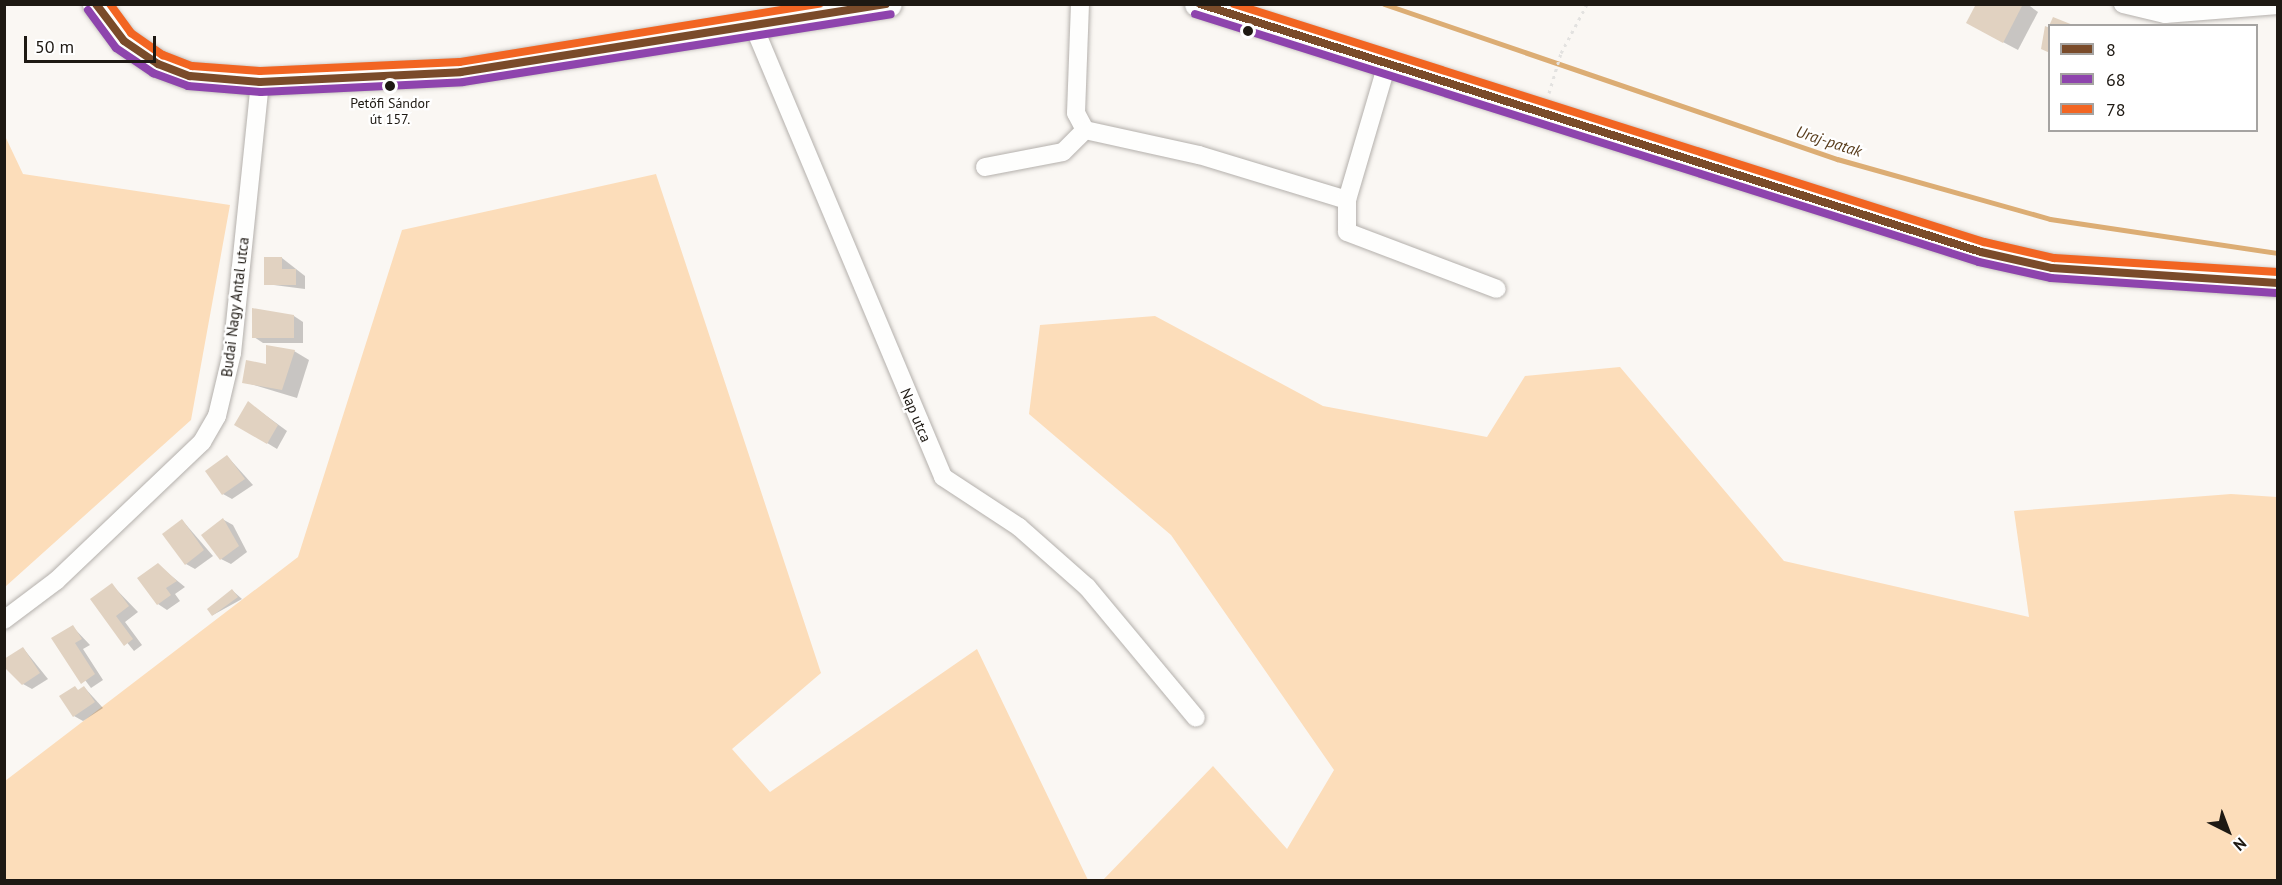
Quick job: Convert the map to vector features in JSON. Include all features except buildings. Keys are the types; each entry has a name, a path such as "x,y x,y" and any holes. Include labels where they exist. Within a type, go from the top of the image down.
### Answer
{"street":[{"path":"96,4 124,41 158,64 190,76 260,82 461,72 889,4"},
{"path":"1080,4 1076,114 1085,130 1199,155 1347,200"},
{"path":"1198,4 1981,252 2052,268 2277,284"},
{"path":"2123,4 2165,14 2277,5"},
{"name":"Nap utca","path":"754,27 943,477 1019,527 1087,587 1196,718"},
{"path":"1387,64 1347,200 1343,223 1352,238 1497,289"},
{"name":"Budai Nagy Antal utca","path":"4,620 56,581 202,442 217,416 232,352 260,82"},
{"path":"985,167 1063,153 1085,130"}],"path":[{"path":"1556,70 1561,53 1574,34 1587,4"}],"shaded area":[{"path":"5,136 23,174 230,205 191,420 5,587"},
{"path":"656,174 821,673 732,749 770,792 977,649 1088,880 5,880 5,781 298,557 402,230"},
{"path":"1155,316 1323,406 1487,437 1525,376 1620,367 1784,561 2029,617 2014,511 2231,494 2277,497 2277,880 1103,880 1213,766 1287,849 1334,770 1171,535 1029,414 1040,325"}],"waterway":[{"name":"Uraj-patak","path":"1384,4 1837,159 2050,219 2278,253"}],"transit line":[{"name":"8","path":"96,4 124,41 158,64 190,76 260,82 461,72 886,4"},
{"name":"78","path":"110,4 131,33 163,55 192,66 260,71 460,62 819,4"},
{"name":"8","path":"1200,4 1981,252 2052,268 2278,283"},
{"name":"78","path":"1234,4 1984,242 2054,258 2278,272"},
{"name":"68","path":"88,10 116,48 153,73 188,86 261,92 463,82 891,14"},
{"name":"68","path":"1195,14 1979,262 2051,278 2277,293"}],"place":[{"name":"Petőfi Sándor út 157.","path":"390,86"}]}
